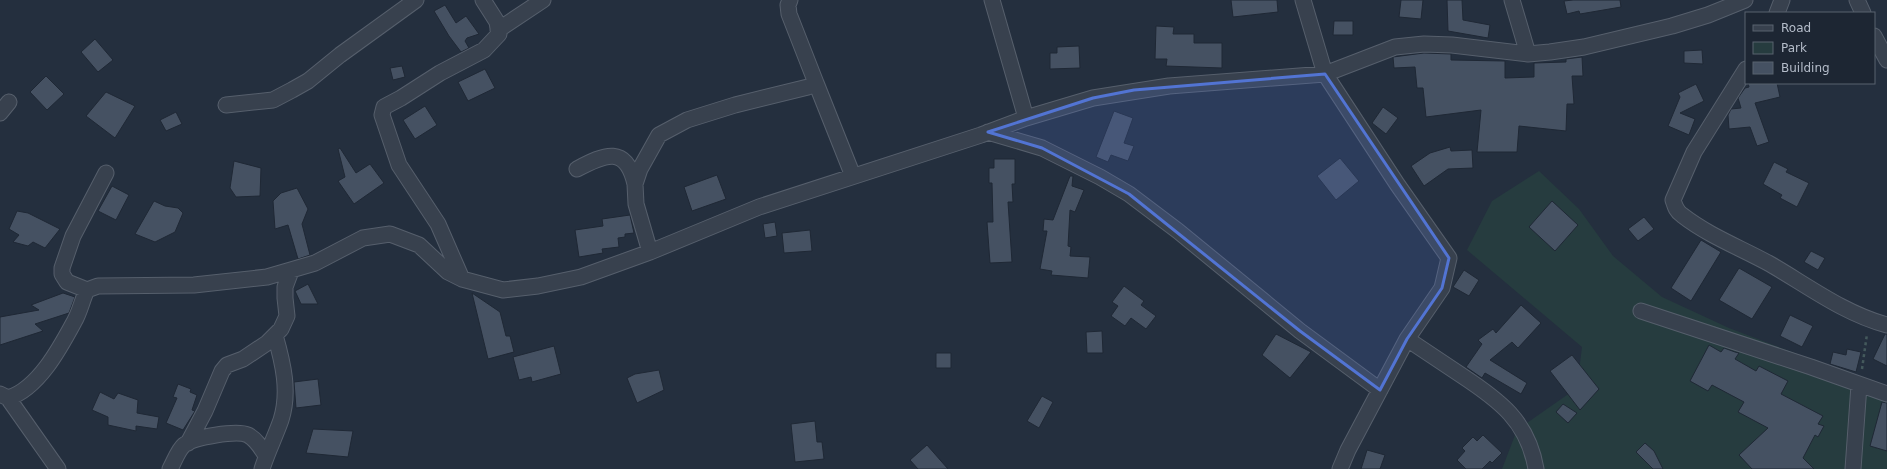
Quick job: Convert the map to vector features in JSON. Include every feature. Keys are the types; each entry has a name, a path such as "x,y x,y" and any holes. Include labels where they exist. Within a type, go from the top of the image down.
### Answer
{"street":[{"path":"226,105 273,100 292,90 308,81 340,55 416,0"},
{"path":"462,280 438,224 399,165 382,115 384,107 402,98 440,73 484,50 499,34 497,22 483,0"},
{"path":"498,30 543,0"},
{"path":"790,0 788,5 789,14 853,176"},
{"path":"992,0 1026,118"},
{"path":"1303,0 1325,74 1397,184 1449,258 1442,288 1407,339 1348,450 1340,469"},
{"path":"1512,0 1528,54"},
{"path":"106,173 73,236 62,268 62,274 67,282 87,290 98,286 168,286 227,282 267,277 315,263 363,238 390,234 419,245 448,272 462,280 503,290 538,286 581,277 650,252 759,207 988,132 1026,118 1093,98 1134,90 1169,86 1325,74 1395,47 1424,44 1452,45 1528,54 1584,47 1672,26 1708,15 1745,0"},
{"path":"1777,12 1782,0"},
{"path":"1857,0 1863,12"},
{"path":"1875,38 1887,60"},
{"path":"1745,71 1694,152 1673,200 1675,208 1681,215 1717,237 1770,264 1800,283 1869,320 1887,325"},
{"path":"635,184 640,169 658,135 687,120 735,105 808,87 816,83"},
{"path":"988,132 1042,148 1100,177 1128,194 1178,232 1300,331 1380,390"},
{"path":"577,169 599,158 615,156 627,162 632,172 635,184 636,204 650,252"},
{"path":"188,443 205,411 222,371 227,365 243,359 257,350 281,329 287,316 285,287 291,271"},
{"path":"58,469 4,396 23,393 43,371 74,322 87,290"},
{"path":"1641,311 1811,367 1887,394"},
{"path":"264,463 281,419 285,384 282,358 275,335"},
{"path":"1407,339 1492,395 1510,412 1524,431 1534,454 1536,469"},
{"path":"1853,469 1859,385"},
{"path":"170,469 184,445 202,438 241,433 248,435 255,440 264,463"}],"path":[{"path":"1859,385 1869,320"}],"highlighted area":[{"path":"1325,74 1449,258 1442,288 1407,339 1380,390 1300,331 1129,194 1042,148 988,132 1093,98 1134,90"}],"green space":[{"path":"1539,171 1579,209 1613,256 1662,297 1729,328 1821,363 1887,396 1887,469 1502,469 1517,430 1577,388 1582,347 1467,250 1492,201"}],"building":[{"path":"1231,0 1277,0 1278,12 1233,17"},
{"path":"1401,0 1423,0 1421,19 1399,17"},
{"path":"1447,0 1462,0 1463,20 1490,25 1488,38 1448,31"},
{"path":"1620,0 1621,7 1580,14 1579,11 1567,14 1564,1"},
{"path":"445,5 456,23 466,16 479,34 467,38 465,41 469,48 461,52 449,36 434,11"},
{"path":"1334,21 1353,21 1353,35 1333,35"},
{"path":"1156,26 1174,27 1173,34 1194,34 1194,43 1222,43 1222,68 1166,66 1167,59 1155,59"},
{"path":"95,39 113,60 98,72 81,52"},
{"path":"1079,46 1080,68 1050,69 1050,53 1057,53 1057,47"},
{"path":"1702,50 1703,64 1684,63 1684,51"},
{"path":"1424,53 1451,54 1451,60 1505,61 1505,78 1534,77 1534,63 1566,62 1566,59 1582,57 1583,76 1572,76 1574,104 1567,104 1566,131 1519,126 1517,152 1477,152 1481,110 1426,117 1423,88 1417,88 1415,67 1394,68 1393,57"},
{"path":"402,66 405,77 393,80 390,68"},
{"path":"485,69 495,88 468,101 458,82"},
{"path":"46,76 64,94 47,110 30,92"},
{"path":"1696,84 1704,101 1680,113 1695,119 1689,135 1668,126 1680,97 1678,93"},
{"path":"1748,84 1777,84 1780,97 1755,103 1769,142 1757,146 1750,127 1729,129 1728,115 1731,109 1741,108 1738,98 1745,88 1749,87"},
{"path":"106,92 135,106 115,138 86,116"},
{"path":"425,106 437,125 415,139 403,120"},
{"path":"1383,107 1398,118 1386,134 1372,123"},
{"path":"1114,111 1133,118 1124,143 1134,146 1128,161 1111,155 1108,162 1096,157"},
{"path":"176,112 182,124 166,131 160,120"},
{"path":"1450,147 1451,151 1472,150 1473,168 1448,169 1424,186 1411,166 1430,153"},
{"path":"340,148 356,173 370,164 384,183 354,204 338,181 345,177 338,149"},
{"path":"1340,158 1359,181 1336,200 1317,176"},
{"path":"994,159 1015,159 1015,184 1012,184 1013,202 1008,202 1012,262 990,263 987,222 993,222 992,183 989,183 989,168 994,168"},
{"path":"234,161 261,168 260,196 236,197 230,188"},
{"path":"1774,162 1788,169 1786,172 1809,183 1797,207 1780,198 1782,195 1763,184"},
{"path":"717,175 726,199 692,211 684,187"},
{"path":"1070,176 1073,176 1072,186 1084,190 1075,212 1070,210 1068,246 1071,247 1070,256 1090,257 1088,278 1051,275 1052,271 1040,269 1047,231 1043,231 1044,219 1053,220"},
{"path":"112,186 129,195 116,220 98,211"},
{"path":"297,188 308,209 302,224 310,255 298,259 288,225 275,229 273,201 281,193"},
{"path":"154,201 165,206 178,208 183,213 175,232 155,242 135,234"},
{"path":"1552,201 1578,225 1555,251 1529,227"},
{"path":"17,211 28,213 60,229 45,248 33,242 28,246 13,242 19,235 9,229"},
{"path":"630,215 634,233 625,234 625,237 618,238 619,247 602,249 603,253 579,257 575,230 603,226 602,219"},
{"path":"1644,217 1654,229 1638,241 1628,229"},
{"path":"775,222 777,236 765,238 763,224"},
{"path":"810,230 812,251 784,253 782,233"},
{"path":"1701,240 1721,252 1691,301 1671,288"},
{"path":"1811,251 1825,258 1818,270 1804,262"},
{"path":"1739,268 1772,287 1752,319 1719,300"},
{"path":"1464,270 1479,280 1469,296 1453,287"},
{"path":"308,284 318,304 301,304 295,291"},
{"path":"1124,286 1144,301 1141,305 1156,316 1146,329 1131,318 1125,326 1111,316 1118,306 1112,302"},
{"path":"63,293 75,297 69,313 35,324 43,331 0,345 0,317 39,310 31,305"},
{"path":"472,293 500,312 506,336 510,336 514,352 488,359"},
{"path":"1521,305 1541,323 1518,348 1512,342 1490,360 1527,383 1521,394 1485,373 1482,378 1466,367 1482,344 1478,340 1493,329 1496,333"},
{"path":"1790,315 1813,326 1802,347 1780,336"},
{"path":"1102,331 1103,353 1087,353 1086,332"},
{"path":"1276,334 1311,352 1290,378 1262,355"},
{"path":"1885,334 1887,334 1887,366 1873,359"},
{"path":"1709,345 1721,352 1724,348 1739,353 1735,359 1756,371 1759,366 1788,381 1781,394 1823,416 1818,424 1824,426 1818,437 1815,435 1803,458 1814,469 1752,469 1739,455 1768,428 1738,412 1744,402 1712,385 1708,391 1690,381"},
{"path":"554,346 561,374 532,382 531,377 519,380 513,357"},
{"path":"1847,349 1861,352 1856,372 1830,364 1833,352 1846,355"},
{"path":"936,353 951,353 951,368 936,368"},
{"path":"1572,355 1599,389 1580,410 1550,371"},
{"path":"659,370 664,390 637,403 627,378 635,374"},
{"path":"318,379 321,405 296,408 294,382"},
{"path":"178,384 191,389 190,392 197,395 192,410 195,411 183,430 166,423 177,398 173,397"},
{"path":"100,392 114,399 118,393 138,400 137,413 159,417 157,429 136,426 136,431 108,425 108,417 92,410"},
{"path":"1042,396 1053,402 1039,428 1027,421"},
{"path":"1882,402 1887,403 1887,451 1870,446"},
{"path":"1563,404 1577,413 1568,423 1556,412"},
{"path":"815,421 817,442 822,442 824,459 795,462 791,424"},
{"path":"313,429 353,431 348,457 306,453"},
{"path":"1483,435 1502,453 1492,463 1490,461 1482,469 1466,469 1457,460 1465,451 1462,448 1473,437 1477,441"},
{"path":"1645,443 1654,451 1663,469 1653,469 1636,452"},
{"path":"927,445 948,469 918,469 910,460"},
{"path":"1367,450 1385,455 1380,469 1361,469"}]}
